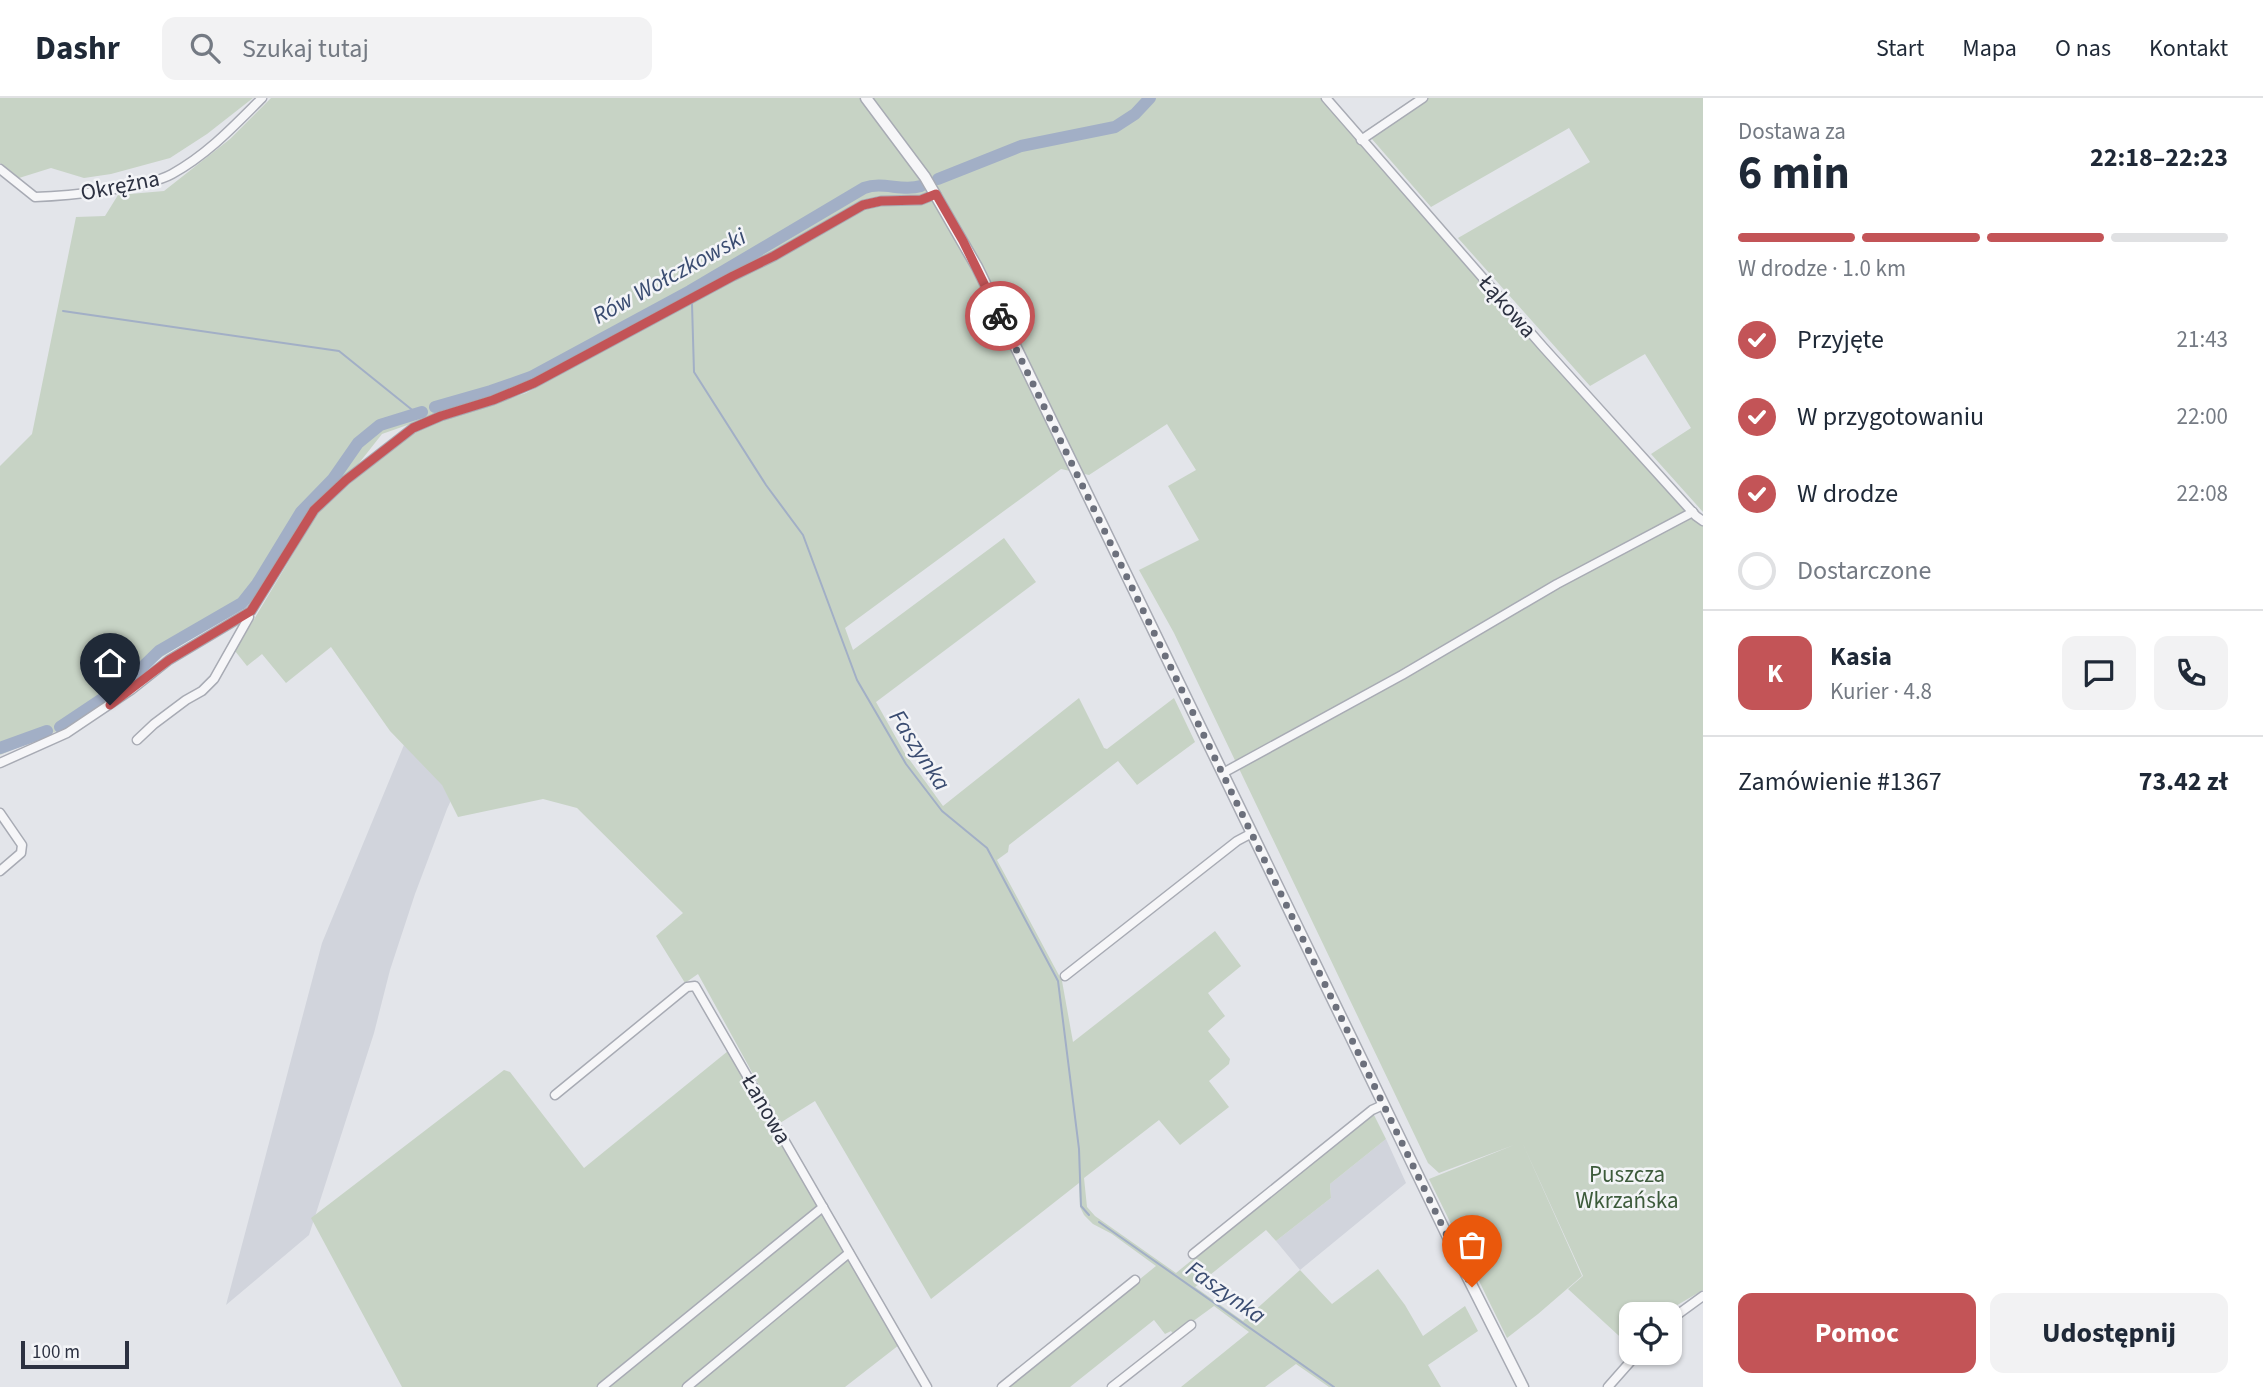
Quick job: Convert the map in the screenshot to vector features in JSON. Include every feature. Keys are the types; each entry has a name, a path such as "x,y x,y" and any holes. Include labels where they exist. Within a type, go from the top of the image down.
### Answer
{"street":[{"name":"Okrężna","path":"0,169 35,197 147,183 170,175 213,147 262,98"},
{"path":"866,98 936,194 977,267 1383,1105 1523,1387"},
{"name":"Łąkowa","path":"1326,98 1703,521"},
{"path":"1362,140 1423,98"},
{"path":"0,764 67,733 131,690 169,660 247,614 314,510 346,480 413,428 534,383 774,256 863,205 881,201 921,200 936,194"},
{"path":"1223,773 1402,675 1557,584 1693,512"},
{"path":"137,740 214,679 249,617 247,614"},
{"path":"0,813 22,845 21,853 0,871"},
{"path":"1065,976 1237,841 1252,833"},
{"name":"Łanowa","path":"555,1095 687,987 695,986 927,1387"},
{"path":"1193,1254 1373,1110 1383,1105"},
{"path":"602,1387 823,1207"},
{"path":"687,1387 849,1253"},
{"path":"1002,1387 1135,1280"},
{"path":"1682,1311 1703,1296"},
{"path":"1112,1387 1191,1325"},
{"path":"1608,1387 1627,1365"}],"shaded area":[{"path":"929,98 472,755 447,809 415,894 390,970 374,1033 309,1235 226,1305 322,943 435,670 529,394 605,322"},
{"path":"1386,1139 1406,1183 1300,1270 1276,1241 1331,1198 1330,1184"}],"green space":[{"path":"0,98 253,98 207,134 170,158 111,174 84,178 51,168 19,178 0,163"},
{"name":"Puszcza Wkrzańska","path":"271,98 1321,98 1692,518 1703,516 1703,1290 1682,1302 1619,1302 1619,1336 1568,1289 1583,1276 1522,1142 1582,1276 1507,1338 1429,1179 1514,1145 1439,1173 1428,1163 1174,633 1139,570 1199,540 1168,486 1196,470 1167,424 1089,475 1061,469 845,628 853,650 1004,538 1036,582 876,702 904,752 943,806 1079,698 1104,748 1107,749 1174,698 1195,742 1137,785 1118,761 1009,845 1008,852 997,860 1062,981 1073,1042 1215,931 1241,966 1208,993 1225,1016 1208,1031 1230,1059 1229,1064 1209,1081 1229,1107 1180,1145 1159,1120 1084,1178 1087,1207 1095,1216 1176,1273 1373,1113 1386,1139 1330,1184 1331,1198 1276,1241 1266,1230 1195,1287 1243,1321 1300,1270 1332,1304 1378,1269 1405,1305 1423,1336 1465,1306 1478,1331 1428,1365 1441,1387 1329,1387 1296,1364 1265,1387 1181,1387 1249,1332 1214,1306 1174,1335 1171,1331 1165,1334 1154,1320 1070,1387 1007,1387 1156,1266 1112,1234 1093,1224 1084,1215 1080,1207 1079,1183 931,1299 815,1101 780,1123 698,974 685,983 656,936 683,913 577,808 543,799 458,817 442,785 390,731 331,647 286,683 262,654 247,666 235,651 317,514 375,461 410,435 439,421 526,393 745,275 741,267 518,386 382,434 356,467 312,507 252,601 149,665 124,688 96,708 57,731 0,755 0,746 6,743 0,745 0,466 32,434 76,217 105,216 118,195 164,191 230,139"},
{"path":"1414,98 1703,98 1703,512 1651,454 1691,428 1645,354 1590,386 1458,238 1590,162 1569,128 1431,207 1365,131"},
{"path":"728,1051 899,1345 845,1387 402,1387 311,1218 504,1070 510,1072 584,1168"}],"waterway":[{"name":"Rów Wołczkowski","path":"938,179 1021,146 1115,127 1135,114 1150,98"},
{"name":"Rów Wołczkowski","path":"435,407 531,377 690,291 864,188 921,186"},
{"name":"Faszynka","path":"692,304 694,372 766,485 803,535 857,680 906,764 942,811 987,848 1058,981 1079,1149 1081,1206 1089,1215"},
{"path":"63,311 339,351 416,413"},
{"name":"Rów Wołczkowski","path":"60,727 126,683 159,651 242,603 257,584 301,512 333,479 358,443 380,425 422,412"},
{"name":"Rów Wołczkowski","path":"0,748 47,731"},
{"name":"Faszynka","path":"1099,1222 1334,1387"}],"way so far":[{"path":"1000,316 1472,1287"}],"route":[{"path":"110,705 169,660 251,611 314,510 346,480 413,428 534,383 774,256 863,205 893,200 924,200 936,194 977,267 1000,316"}]}
